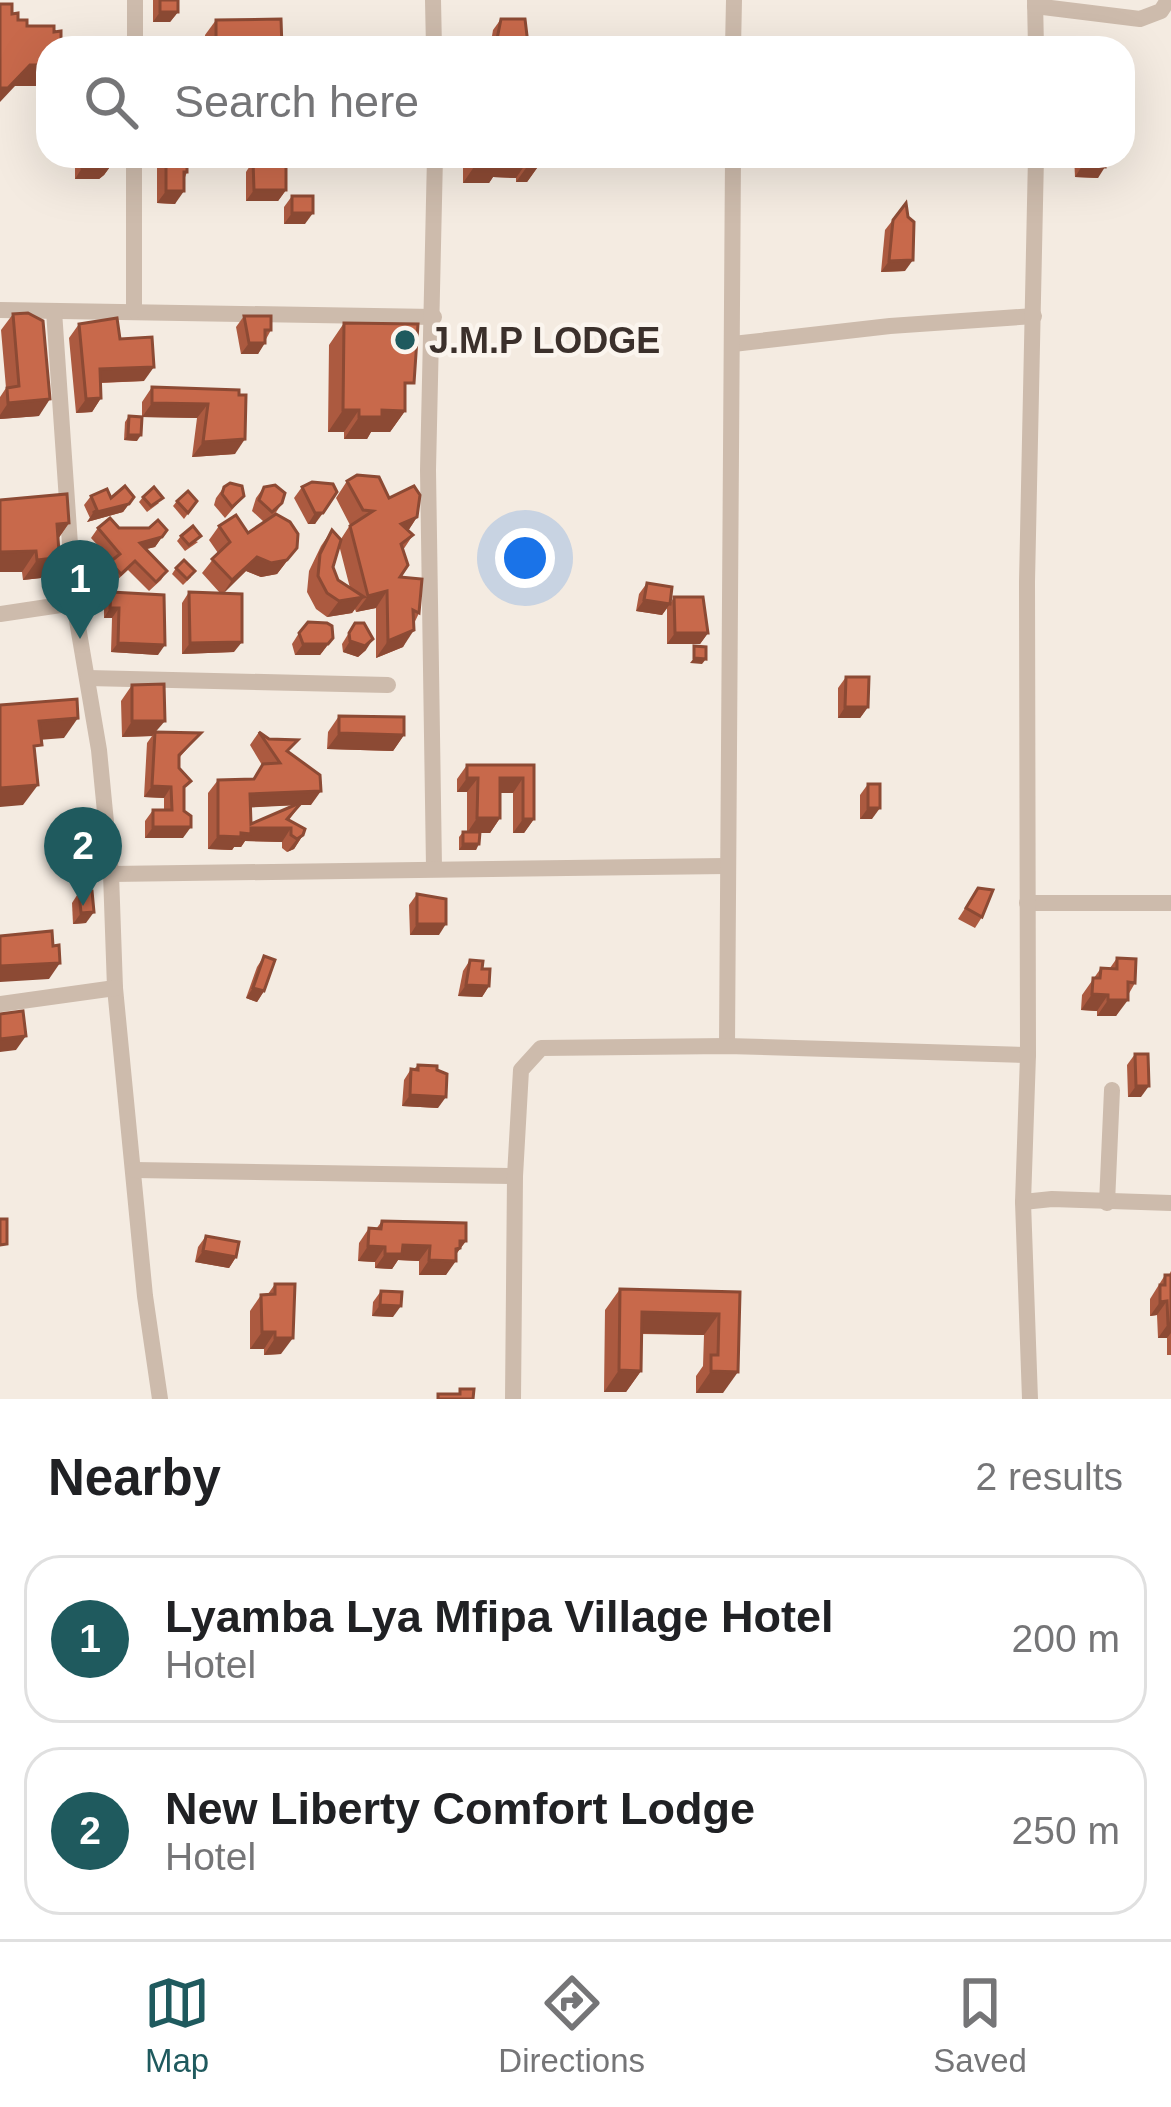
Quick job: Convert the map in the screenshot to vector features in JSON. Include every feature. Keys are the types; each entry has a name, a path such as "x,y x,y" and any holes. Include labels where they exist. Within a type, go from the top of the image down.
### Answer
{"street":[{"path":"135,0 135,36"},
{"path":"434,0 434,36"},
{"path":"733,36 734,0"},
{"path":"1036,36 1035,3 1140,19 1161,11 1168,0"},
{"path":"134,168 134,311"},
{"path":"434,867 428,470 435,168"},
{"path":"727,1046 733,168"},
{"path":"1030,1399 1023,1202 1028,1055 1027,582 1036,168"},
{"path":"0,310 434,317"},
{"path":"54,311 74,603 88,678 111,874 115,988 145,1296 160,1399"},
{"path":"734,344 1034,316"},
{"path":"0,614 74,603"},
{"path":"88,678 388,685"},
{"path":"111,874 726,866"},
{"path":"1027,903 1171,903"},
{"path":"0,1004 115,988"},
{"path":"513,1399 520,1070 541,1048 727,1046 1028,1055"},
{"path":"1107,1203 1112,1090"},
{"path":"135,1170 515,1176"},
{"path":"1023,1202 1052,1198 1171,1203"}],"building":[{"path":"160,0 178,0 178,12 160,12"},
{"path":"0,4 12,4 12,14 27,20 27,26 54,26 61,36 36,36 36,65 30,65 8,88 0,88"},
{"path":"281,19 282,36 216,36 216,20"},
{"path":"501,19 525,19 527,36 498,36"},
{"path":"166,168 187,168 184,191 166,191"},
{"path":"253,168 286,168 286,190 254,190"},
{"path":"292,196 313,196 313,213 292,213"},
{"path":"906,203 914,222 913,260 889,261 893,220"},
{"path":"28,313 43,321 50,399 8,403 7,388 19,386 13,314"},
{"path":"244,316 271,316 265,343 249,343"},
{"path":"117,318 120,339 152,337 154,367 100,369 101,398 86,399 79,324"},
{"path":"344,323 418,324 414,383 405,383 405,411 382,410 382,417 359,417 359,410 343,410"},
{"path":"152,387 239,390 239,395 246,395 245,439 203,442 208,404 152,403"},
{"path":"129,416 142,417 141,435 128,435"},
{"path":"357,475 379,477 389,498 414,486 420,495 417,517 401,524 413,535 401,544 408,565 400,577 422,579 419,613 413,610 414,630 388,641 387,591 368,596 350,526 373,511 363,510 347,481"},
{"path":"312,482 333,484 337,492 323,513 315,513 302,487"},
{"path":"230,483 242,486 244,496 232,507 222,494"},
{"path":"275,485 285,493 272,512 259,500 264,487"},
{"path":"125,486 134,497 129,504 93,513 97,510 91,496 107,489 111,498"},
{"path":"154,487 163,498 151,506 143,497"},
{"path":"188,491 197,501 188,513 177,501"},
{"path":"67,494 69,523 57,524 59,552 55,558 37,560 36,551 0,552 0,500"},
{"path":"276,514 298,534 297,548 287,560 271,563 257,557 232,580 212,559 230,542 219,526 236,515 248,533"},
{"path":"110,518 119,528 149,528 158,520 167,530 162,537 140,543 167,571 156,582 135,561 121,574 110,562 120,554 98,528"},
{"path":"193,526 201,536 189,545 181,536"},
{"path":"332,530 341,540 333,567 338,580 364,597 339,601 327,593 318,576 320,554"},
{"path":"184,560 195,571 187,579 176,568"},
{"path":"647,583 672,587 670,604 644,600"},
{"path":"111,592 164,595 165,645 118,643 119,608 110,608"},
{"path":"189,592 242,594 242,642 190,643"},
{"path":"674,597 703,597 708,633 675,633"},
{"path":"308,622 332,626 328,644 303,644 299,633"},
{"path":"355,623 364,623 373,639 365,646 350,641"},
{"path":"694,646 706,647 706,659 694,658"},
{"path":"846,677 869,677 868,707 845,707"},
{"path":"164,684 165,721 132,721 132,685"},
{"path":"77,699 78,718 39,721 42,745 34,746 38,785 0,788 0,705"},
{"path":"339,716 404,717 404,735 339,733"},
{"path":"155,732 201,733 179,755 179,768 191,781 184,787 184,811 191,816 191,827 153,827 153,810 172,810 171,787 152,786"},
{"path":"259,732 269,739 298,740 287,751 320,775 321,791 250,794 251,824 302,802 287,819 305,829 297,839 291,828 251,828 251,834 241,833 241,837 218,836 218,780 254,779 263,764 280,763"},
{"path":"467,765 534,765 534,819 523,819 523,778 500,778 500,818 477,818 478,778 467,778"},
{"path":"868,784 880,784 880,808 868,808"},
{"path":"463,832 480,832 479,844 463,844"},
{"path":"978,888 993,890 982,917 966,908"},
{"path":"92,891 94,912 81,913 79,892"},
{"path":"417,894 446,899 446,924 417,924"},
{"path":"52,931 60,963 0,966 0,936"},
{"path":"264,956 275,960 264,991 253,988"},
{"path":"1117,958 1136,959 1135,983 1128,982 1128,1000 1092,994 1093,978 1100,978 1101,968 1117,969"},
{"path":"470,960 483,961 482,969 490,969 489,986 466,985"},
{"path":"23,1011 26,1036 0,1039 0,1014"},
{"path":"1135,1054 1148,1054 1149,1086 1136,1086"},
{"path":"418,1065 437,1066 447,1074 446,1097 410,1095 411,1069 418,1070"},
{"path":"0,1219 7,1219 7,1244 0,1245"},
{"path":"382,1221 466,1223 466,1241 460,1241 456,1249 456,1261 429,1260 430,1246 403,1245 402,1254 385,1254 385,1247 368,1246 369,1228 381,1229"},
{"path":"206,1236 239,1242 236,1257 203,1251"},
{"path":"1165,1275 1171,1275 1171,1324 1167,1301 1160,1302"},
{"path":"275,1284 295,1284 293,1338 262,1332 261,1295 275,1294"},
{"path":"620,1289 740,1292 738,1372 711,1371 711,1355 718,1355 719,1314 642,1312 641,1371 619,1370"},
{"path":"381,1291 402,1292 401,1306 380,1305"},
{"path":"460,1389 474,1389 473,1399 438,1399 438,1394 460,1394"}],"place":[{"name":"J.M.P LODGE","path":"405,340"},
{"name":"Lyamba Lya Mfipa Village Hotel","path":"80,639"},
{"name":"New Liberty Comfort Lodge","path":"83,906"}]}
